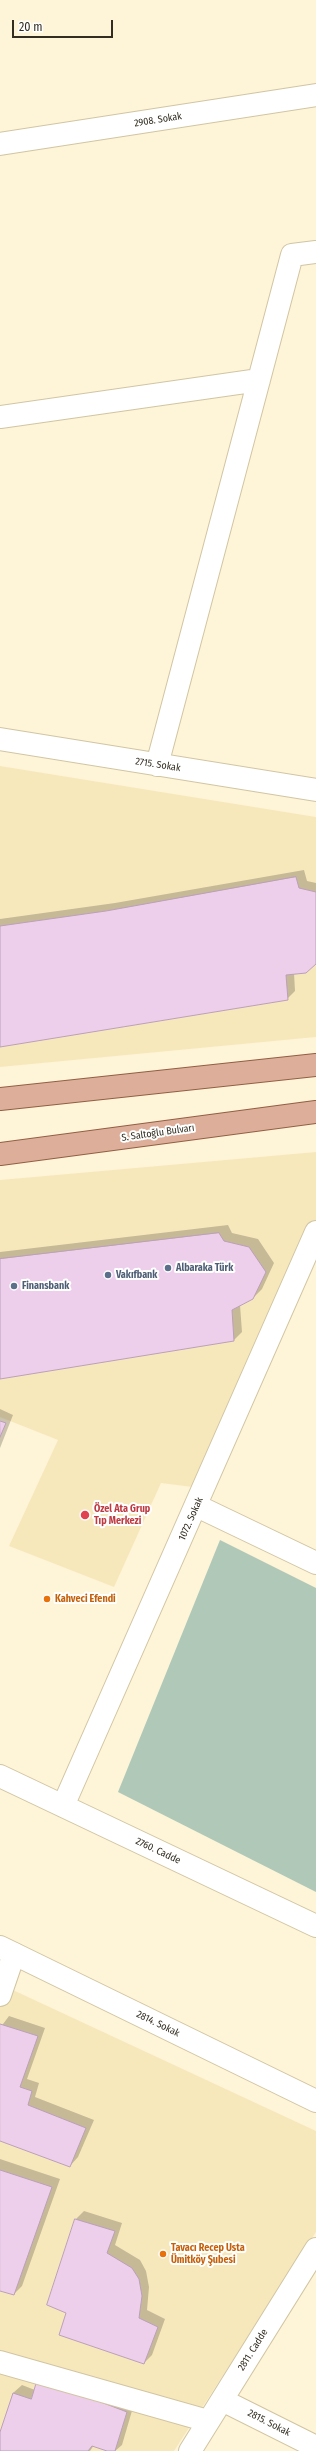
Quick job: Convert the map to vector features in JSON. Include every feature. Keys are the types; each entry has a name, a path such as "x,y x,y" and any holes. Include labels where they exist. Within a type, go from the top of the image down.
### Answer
{"main road":[{"path":"0,1099 316,1065"},
{"name":"S. Saltoğlu Bulvarı","path":"0,1154 316,1112"}],"street":[{"name":"2908. Sokak","path":"0,144 316,95"},
{"path":"157,764 292,255 316,252"},
{"path":"0,417 259,380"},
{"name":"2715. Sokak","path":"0,739 316,790"},
{"name":"1072. Sokak","path":"63,1806 197,1506 316,1232"},
{"path":"197,1506 316,1563"},
{"name":"2760. Cadde","path":"0,1776 316,1926"},
{"path":"0,1995 7,1951"},
{"name":"2814. Sokak","path":"7,1951 316,2101"},
{"name":"2811. Cadde","path":"190,2451 316,2249"},
{"path":"0,2362 208,2421"},
{"name":"2815. Sokak","path":"222,2400 316,2446"}],"shaded area":[{"path":"0,766 316,817 316,1037 0,1067"},
{"path":"316,1152 316,1220 200,1488 161,1483 114,1587 9,1546 58,1440 0,1417 0,1180"},
{"path":"0,1984 316,2131 316,2232 174,2451 0,2451"}],"green space":[{"path":"220,1540 316,1588 316,1892 118,1792"}],"building":[{"path":"296,877 299,888 316,892 316,964 306,973 286,975 288,1000 0,1047 0,926 106,911"},
{"path":"219,1233 224,1241 249,1247 266,1272 253,1299 232,1310 234,1341 0,1379 0,1259"},
{"path":"0,1421 6,1423 0,1437"},
{"path":"0,2024 38,2036 20,2087 32,2091 28,2105 86,2128 70,2167 0,2141"},
{"path":"0,2170 52,2187 14,2295 0,2291"},
{"path":"75,2219 115,2231 107,2253 132,2268 139,2279 142,2296 139,2318 158,2327 144,2364 59,2335 66,2313 47,2305"},
{"path":"38,2378 127,2412 115,2451 107,2451 92,2446 88,2451 0,2451 0,2432 13,2393 31,2399"}],"place":[{"name":"Albaraka Türk","path":"168,1268"},
{"name":"Vakıfbank","path":"108,1275"},
{"name":"Finansbank","path":"14,1286"},
{"name":"Özel Ata Grup Tıp Merkezi","path":"85,1515"},
{"name":"Kahveci Efendi","path":"47,1599"},
{"name":"Tavacı Recep Usta Ümitköy Şubesi","path":"163,2254"}]}
